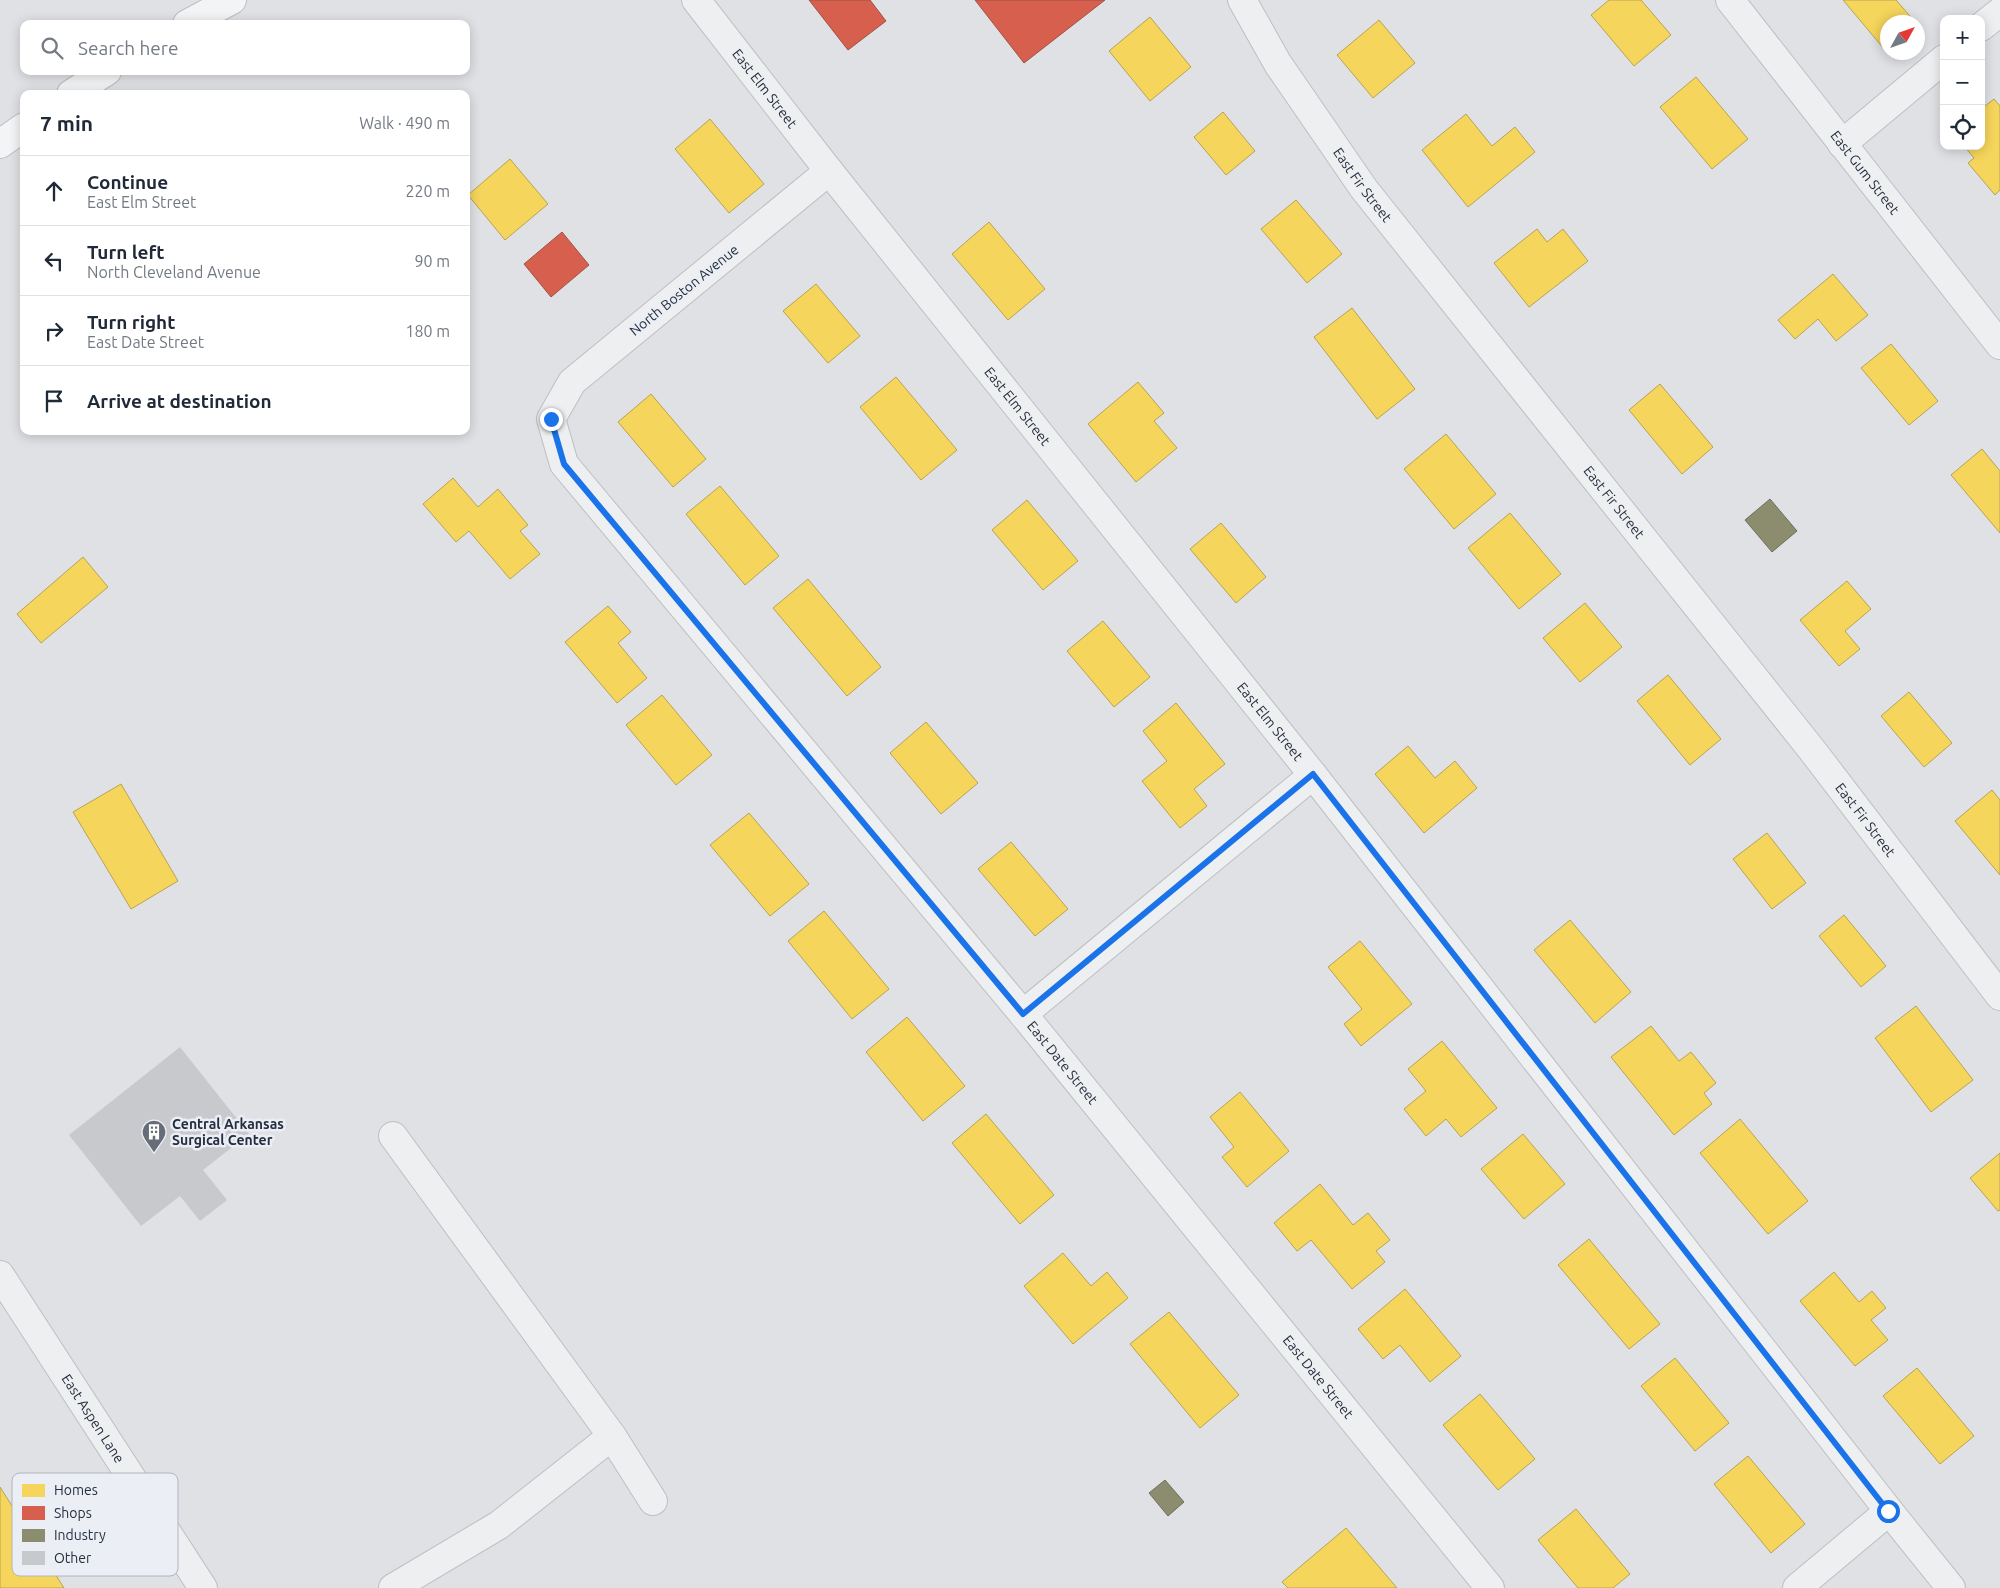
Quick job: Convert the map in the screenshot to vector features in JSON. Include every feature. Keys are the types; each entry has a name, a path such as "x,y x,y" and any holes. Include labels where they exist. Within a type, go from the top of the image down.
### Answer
{"main road":[{"path":"194,20 232,0"},
{"path":"78,90 101,75"},
{"path":"0,144 20,130"}],"street":[{"name":"East Elm Street","path":"696,0 829,171 1313,774 1888,1511 1951,1588"},
{"name":"East Fir Street","path":"1242,0 1278,64 1364,189 1812,750 2000,996"},
{"name":"East Gum Street","path":"1730,0 2000,345"},
{"path":"1985,24 2000,12"},
{"path":"1842,144 1943,60"},
{"name":"North Boston Avenue","path":"551,419 572,382 829,171"},
{"name":"East Date Street","path":"551,419 564,464 1023,1014 1490,1588"},
{"path":"1023,1014 1313,774"},
{"path":"392,1136 612,1436 653,1501"},
{"name":"East Aspen Lane","path":"0,1275 125,1473"},
{"path":"392,1588 499,1525 612,1436"},
{"path":"1797,1588 1888,1511"},
{"name":"East Aspen Lane","path":"178,1558 195,1585"}],"building: Homes":[{"path":"1609,0 1641,0 1671,35 1634,66 1591,15"},
{"path":"1843,0 1896,0 1909,15 1880,15 1880,44"},
{"path":"1150,17 1191,67 1150,101 1109,51"},
{"path":"1379,20 1415,63 1373,98 1337,55"},
{"path":"1696,77 1748,139 1712,169 1660,107"},
{"path":"1994,99 2000,106 2000,190 1995,195 1968,163 1974,158 1967,150 1985,150 1985,106"},
{"path":"1223,112 1255,151 1226,175 1194,137"},
{"path":"1466,114 1492,146 1515,127 1535,152 1468,207 1422,150"},
{"path":"710,119 764,184 729,213 675,149"},
{"path":"510,159 548,204 505,240 470,197 470,193"},
{"path":"1296,200 1342,254 1307,283 1261,229"},
{"path":"989,222 1045,289 1008,320 952,254"},
{"path":"1537,229 1547,242 1563,229 1588,261 1529,307 1494,263"},
{"path":"1833,274 1868,315 1836,341 1818,319 1795,339 1778,320"},
{"path":"816,284 860,336 828,363 783,311"},
{"path":"1352,308 1415,389 1377,419 1314,337"},
{"path":"1891,344 1938,401 1909,425 1861,368"},
{"path":"896,377 957,450 921,480 860,407"},
{"path":"1138,382 1164,413 1154,421 1177,448 1136,482 1088,424"},
{"path":"1660,384 1713,447 1682,474 1629,410"},
{"path":"651,394 706,459 673,487 618,422"},
{"path":"1446,434 1496,494 1454,529 1404,469"},
{"path":"1982,449 2000,471 2000,533 1951,475"},
{"path":"453,478 478,507 498,489 528,525 520,531 540,554 510,579 469,531 456,542 423,504"},
{"path":"720,486 779,556 745,585 686,514"},
{"path":"1027,500 1078,561 1043,590 992,530"},
{"path":"1510,513 1561,574 1519,609 1468,548"},
{"path":"1221,523 1266,577 1236,603 1190,549"},
{"path":"83,557 108,587 41,643 17,614"},
{"path":"808,579 881,667 847,696 773,608"},
{"path":"1847,581 1871,609 1845,631 1860,649 1839,666 1800,620"},
{"path":"1585,603 1622,647 1580,682 1543,638"},
{"path":"608,606 631,632 618,643 647,678 617,703 565,642"},
{"path":"1103,621 1150,677 1114,707 1067,651"},
{"path":"1668,675 1721,739 1690,765 1637,701"},
{"path":"1909,692 1952,743 1924,767 1881,716"},
{"path":"662,695 712,755 676,785 626,725"},
{"path":"1176,703 1225,764 1194,789 1207,806 1180,828 1142,781 1167,761 1143,731"},
{"path":"926,722 978,783 941,814 890,753"},
{"path":"1408,746 1435,778 1455,761 1477,788 1424,833 1375,774"},
{"path":"121,784 178,881 131,909 73,812"},
{"path":"1992,790 2000,800 2000,875 1955,821"},
{"path":"749,813 809,884 770,916 710,845"},
{"path":"1767,833 1806,883 1772,909 1733,859"},
{"path":"1011,842 1068,909 1035,936 978,869"},
{"path":"824,911 889,989 852,1019 788,941"},
{"path":"1844,915 1886,966 1861,987 1819,936"},
{"path":"1570,920 1631,992 1595,1023 1534,950"},
{"path":"1360,941 1412,1004 1361,1046 1344,1024 1362,1009 1328,967"},
{"path":"1916,1006 1973,1080 1931,1112 1875,1038"},
{"path":"907,1017 965,1086 923,1121 866,1052"},
{"path":"1651,1026 1679,1061 1691,1052 1716,1083 1704,1093 1712,1104 1674,1135 1611,1057"},
{"path":"1442,1041 1497,1108 1461,1137 1446,1119 1426,1136 1404,1109 1426,1091 1408,1069"},
{"path":"1240,1092 1289,1151 1247,1187 1222,1157 1234,1147 1210,1117"},
{"path":"986,1114 1054,1195 1020,1224 952,1143"},
{"path":"1740,1119 1808,1201 1768,1234 1700,1153"},
{"path":"1523,1134 1565,1184 1524,1219 1481,1169"},
{"path":"2000,1153 2000,1210 1998,1211 1970,1178"},
{"path":"1320,1184 1353,1225 1368,1213 1390,1240 1376,1251 1385,1262 1352,1289 1311,1240 1297,1251 1274,1223"},
{"path":"1589,1239 1660,1324 1629,1349 1558,1265"},
{"path":"1063,1253 1091,1286 1107,1272 1128,1298 1073,1344 1024,1286"},
{"path":"1834,1272 1859,1302 1872,1291 1886,1308 1871,1320 1888,1340 1855,1366 1800,1301"},
{"path":"1405,1289 1461,1356 1430,1382 1400,1345 1383,1359 1358,1329"},
{"path":"1169,1312 1239,1395 1200,1428 1130,1344"},
{"path":"1675,1358 1729,1423 1695,1451 1641,1386"},
{"path":"1917,1368 1974,1436 1940,1464 1883,1396"},
{"path":"1480,1394 1535,1459 1498,1490 1443,1425"},
{"path":"1748,1456 1805,1524 1771,1553 1714,1484"},
{"path":"0,1487 12,1506 12,1576 56,1576 64,1588 0,1588"},
{"path":"1576,1509 1630,1574 1613,1588 1578,1588 1538,1540"},
{"path":"1346,1528 1397,1588 1288,1588 1282,1582"}],"building: Shops":[{"path":"809,0 870,0 886,21 848,50"},
{"path":"975,0 1105,0 1024,63"},
{"path":"562,232 589,265 551,297 524,264"}],"building: Industry":[{"path":"1770,499 1797,531 1772,552 1745,520"},
{"path":"1165,1480 1184,1502 1168,1516 1149,1493"}],"building: Other":[{"name":"Central Arkansas Surgical Center","path":"180,1047 249,1134 203,1170 227,1200 200,1221 180,1196 141,1226 69,1135"}],"place":[{"name":"Central Arkansas Surgical Center","path":"154,1153"}],"route":[{"path":"551,419 564,464 1023,1014 1313,774 1888,1511"}]}
